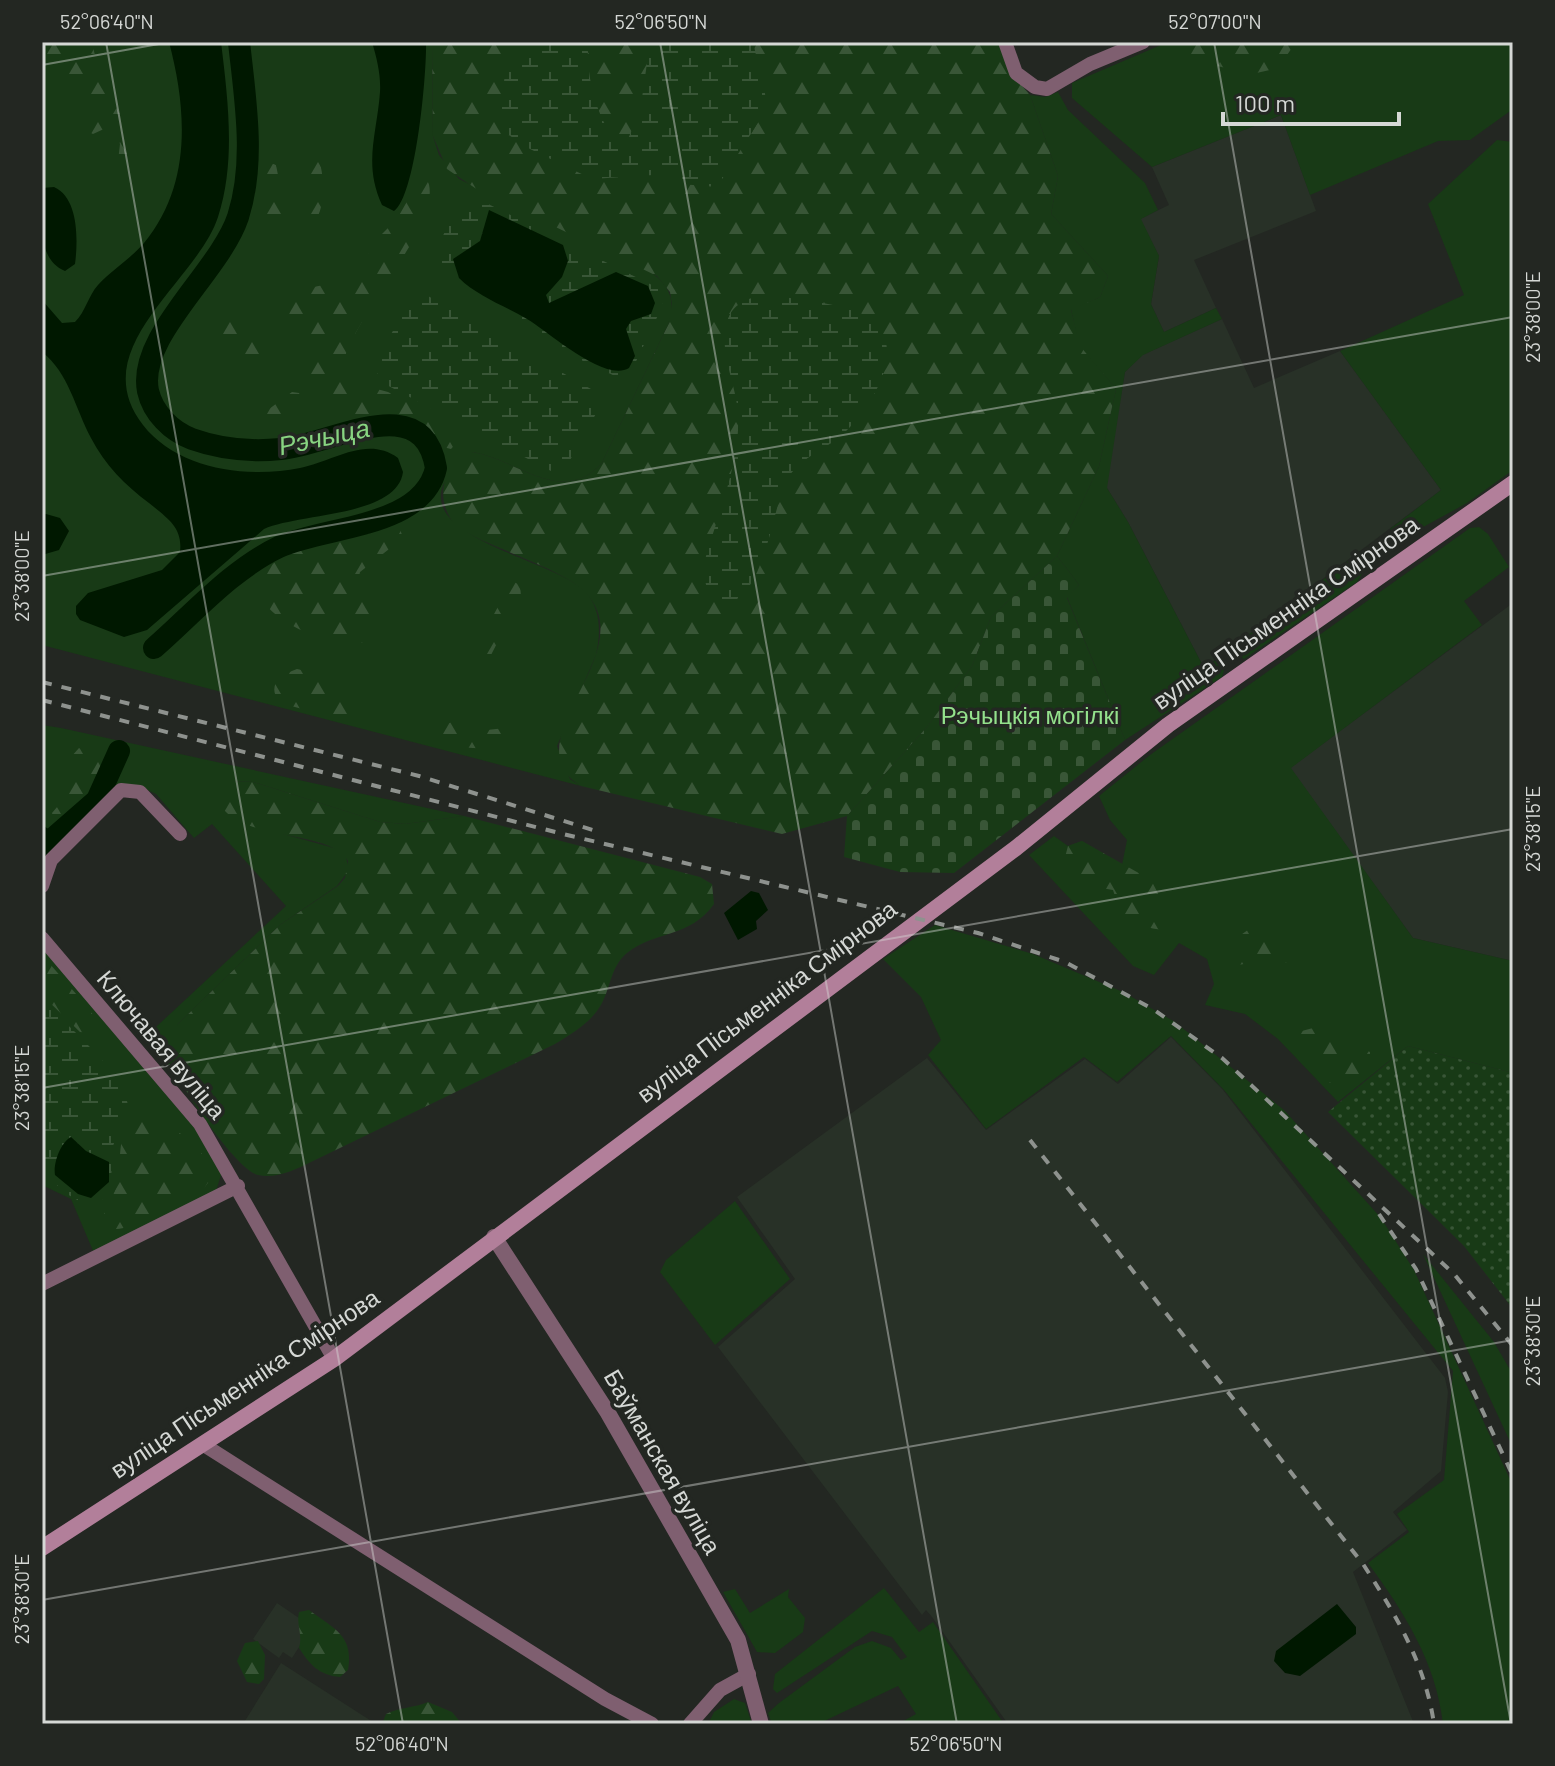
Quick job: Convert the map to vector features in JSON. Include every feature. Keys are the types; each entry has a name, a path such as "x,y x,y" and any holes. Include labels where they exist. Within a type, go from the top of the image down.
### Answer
{"main road":[{"name":"вуліца Пісьменніка Смірнова","path":"42,1548 334,1359 1016,848 1168,725 1513,483"}],"street":[{"path":"1005,42 1016,73 1035,87 1047,89 1090,64 1143,42"},
{"path":"42,886 51,860 121,790 140,792 180,834"},
{"name":"Ключавая вуліца","path":"42,938 200,1124 334,1359"},
{"path":"42,1284 238,1186"},
{"name":"Баўманская вуліца","path":"494,1237 632,1453 738,1640 761,1724"},
{"path":"204,1445 605,1699 652,1724"},
{"path":"690,1724 720,1690 749,1674"}],"shaded area":[{"path":"169,42 221,42 229,152 224,196 218,217 189,266 150,316 135,342 126,369 128,397 143,425 174,452 194,461 236,471 300,468 349,452 374,449 398,458 403,472 397,487 384,498 366,506 264,529 147,630 124,637 80,620 76,606 88,593 162,570 180,552 179,536 168,519 124,482 97,448 59,370 42,352 42,300 62,323 75,322 98,285 139,249 160,220 171,197 181,146 179,94"},
{"path":"372,42 426,42 425,79 414,159 402,201 394,211 382,205 373,176 380,86"},
{"path":"1281,115 1316,211 1194,260 1216,308 1164,332 1151,304 1159,256 1140,219 1169,205 1152,167"},
{"path":"54,187 68,200 75,221 75,264 65,271 49,257 42,235 42,188"},
{"path":"489,210 563,245 568,261 562,277 546,295 549,303 616,272 648,286 655,303 651,314 631,321 626,329 635,356 629,368 618,371 591,362 459,278 453,259 480,241"},
{"path":"1222,319 1254,388 1340,351 1441,490 1204,668 1107,488 1107,474 1125,372 1142,355"},
{"path":"42,515 60,518 69,531 59,550 42,555"},
{"path":"1513,603 1513,961 1413,938 1290,768"},
{"path":"751,891 759,893 768,910 756,921 757,929 738,940 724,913"},
{"path":"1171,1037 1223,1090 1445,1378 1448,1392 1441,1471 1393,1512 1407,1530 1353,1572 1414,1724 1008,1724 932,1617 926,1610 922,1615 718,1347 795,1279 737,1197 927,1058 986,1130 1085,1059 1118,1084"},
{"path":"71,1137 86,1151 109,1162 109,1182 91,1198 78,1194 55,1175 58,1153"},
{"path":"277,1603 312,1627 292,1658 283,1652 279,1658 253,1639"},
{"path":"1337,1604 1356,1627 1356,1634 1300,1676 1285,1673 1274,1661 1276,1651"},
{"path":"281,1663 376,1724 243,1724"}],"green space":[{"path":"42,42 432,42 433,136 439,155 459,179 646,269 665,286 672,307 668,325 602,463 587,475 571,481 555,481 473,452 446,479 441,502 453,521 476,537 565,578 585,591 594,605 599,630 596,655 557,746 570,779 581,786 42,645"},
{"path":"42,42 91,42 102,84 135,144 136,170 130,182 124,184 116,179 120,144 115,133 106,128 93,134 85,130 84,96 78,82 61,75 42,84"},
{"path":"432,42 999,42 1009,71 1030,95 1058,176 1051,214 1108,276 1100,297 1071,310 1080,346 1116,389 1099,466 1057,556 991,617 972,666 927,727 847,816 782,834 581,786 563,767 559,745 566,721 591,668 599,641 599,615 584,591 559,574 457,527 445,507 444,485 453,466 473,452 555,481 571,481 587,475 602,463 668,325 672,304 670,292 657,276 475,188 447,169 433,136"},
{"path":"528,42 588,42 589,71 595,100 606,127 623,150 640,112 650,42 753,42 768,107 717,187 681,184 653,175 592,179 530,149 498,128 505,74"},
{"path":"1168,42 1513,42 1513,109 1470,140 1438,141 1310,195 1281,115 1152,167 1072,98 1072,83"},
{"path":"1169,42 1296,42 1278,68 1252,74 1178,57"},
{"path":"1058,92 1068,110 1145,183 1158,210 1141,219 1159,256 1151,304 1164,332 1216,308 1222,319 1143,355 1125,372 1107,488 1204,668 1220,657 1225,667 1222,677 1125,740 1067,597 1079,585 1057,556 1099,466 1116,389 1079,346 1071,309 1100,297 1108,276 1051,214 1058,176 1030,95 1045,97"},
{"path":"302,136 316,151 320,163 323,189 319,212 315,221 273,223 262,205 263,167 268,162 276,165 282,195 292,198 304,195 310,176 299,143"},
{"path":"1497,140 1513,142 1513,470 1467,503 1405,537 1397,536 1390,529 1441,490 1340,351 1464,295 1428,204"},
{"path":"421,177 427,179 429,197 423,220 359,327 347,350 343,369 351,382 388,392 452,425 458,441 451,449 439,446 416,425 368,420 335,410 311,379 302,343 289,315 293,302 309,289 362,275 372,244 397,219"},
{"path":"478,199 658,288 663,299 661,309 630,374 617,377 547,344 437,273 439,245 449,224 466,200"},
{"path":"418,295 428,296 598,393 598,410 565,469 551,471 381,382 374,364 410,301"},
{"path":"765,295 820,302 850,309 871,319 882,332 887,346 886,363 873,396 853,424 802,462 789,477 765,552 750,585 740,597 721,603 715,601 708,590 704,563 732,470 738,432 737,402 726,356 725,333 729,316 737,306"},
{"path":"226,321 237,323 266,353 265,361 244,359 232,349 221,330"},
{"path":"292,392 299,393 302,400 296,418 283,427 265,425 265,412"},
{"path":"382,526 400,529 403,538 360,572 358,580 373,617 373,625 364,642 332,641 312,634 274,613 263,600 260,585 267,570 290,552 320,541"},
{"path":"1479,527 1488,534 1509,567 1464,601 1482,625 1291,768 1413,938 1513,961 1513,1073 1408,1046 1338,1102 1278,1039 1245,1014 1205,1005 1214,984 1207,959 1179,943 1154,975 1133,966 1029,855 1054,836 1068,846 1082,841 1122,865 1127,840 1110,820 1099,796 1150,755 1470,528"},
{"path":"1374,542 1383,554 1367,566 1357,582 1244,659 1228,650"},
{"name":"Рэчыцкія могілкі","path":"1057,556 1079,585 1067,598 1125,740 954,873 900,872 844,857 847,816 927,727 972,666 991,617"},
{"path":"512,581 520,585 521,596 491,655 478,664 475,649"},
{"path":"297,669 315,673 332,693 362,708 363,721 351,722 280,703 274,691 277,682"},
{"path":"454,721 487,730 515,727 518,737 492,748 455,745 439,737 442,726"},
{"path":"42,725 464,816 405,824 380,822 253,782 232,781 250,825 338,849 345,853 349,870 337,886 280,925 178,1024 171,1062 175,1071 142,1040 286,906 212,824 194,838 156,794 137,785 42,868"},
{"path":"79,748 101,756 105,774 86,805 72,818 56,824 52,813 69,793 71,757"},
{"path":"232,781 253,782 380,822 405,824 464,816 700,877 712,884 714,904 694,923 627,953 614,970 598,1010 582,1026 555,1044 298,1168 278,1175 258,1175 236,1158 195,1104 170,1059 170,1040 178,1024 280,925 338,886 345,878 348,861 338,851 323,844 242,823 227,813 218,799 220,790"},
{"path":"1082,841 1151,880 1173,922 1163,930 1144,926 1125,914 1113,890 1084,885 1063,865 1068,846"},
{"path":"935,925 1033,954 1123,992 1175,1022 1284,1110 1381,1218 1414,1270 1513,1486 1513,1724 1443,1724 1426,1659 1406,1619 1368,1563 1409,1532 1397,1514 1444,1480 1453,1371 1224,1090 1171,1036 1117,1082 1084,1057 986,1129 928,1055 941,1040 921,997 883,959"},
{"path":"1252,927 1274,930 1297,948 1299,958 1285,963 1238,965 1227,955 1231,942"},
{"path":"42,948 199,1133 222,1172 216,1191 94,1253 71,1199 42,1185"},
{"path":"42,955 91,1011 96,1023 91,1033 80,1032 42,995"},
{"path":"42,1000 108,1068 126,1098 128,1111 112,1151 110,1185 98,1203 81,1201 65,1192 42,1163"},
{"path":"1313,1028 1370,1052 1370,1068 1348,1082 1329,1083 1310,1060 1298,1032"},
{"path":"1408,1046 1513,1073 1513,1309 1464,1246 1328,1112"},
{"path":"147,1117 190,1140 205,1158 209,1181 181,1205 136,1225 114,1229 104,1218 104,1213 118,1179 123,1136 135,1121"},
{"path":"735,1201 790,1279 715,1345 660,1272 666,1260"},
{"path":"1423,1254 1494,1342 1513,1375 1513,1448"},
{"path":"884,1588 919,1632 933,1622 1004,1724 898,1724 916,1714 898,1686 818,1724 772,1724 768,1713 855,1647 872,1641 891,1648 901,1660 907,1657 892,1637 872,1631 777,1693 773,1689 775,1674"},
{"path":"735,1589 750,1613 789,1589 788,1597 805,1618 803,1632 775,1653 757,1652 723,1592"},
{"path":"309,1610 334,1628 345,1641 348,1670 340,1677 316,1668 299,1648 299,1612"},
{"path":"258,1641 265,1655 264,1679 259,1684 247,1682 237,1661 245,1643"},
{"path":"734,1699 745,1703 752,1724 708,1724 714,1712"},
{"path":"428,1702 452,1712 462,1724 382,1724 386,1714"}],"waterway":[{"name":"Рэчыца","path":"154,648 213,593 262,556 298,540 393,514 412,503 427,488 436,468 428,444 413,430 394,425 372,427 281,449 236,449 184,436 164,420 150,399 148,370 155,348 228,238 238,217 248,152 239,42"},
{"name":"Рэчыца","path":"42,848 97,800 119,751"},
{"path":"42,832 51,838"}],"railway":[{"path":"42,682 419,776 596,831"},
{"path":"42,700 559,833 978,933 1065,962 1153,1009 1222,1058 1454,1274 1513,1346"},
{"path":"1030,1140 1363,1564 1408,1640 1424,1680 1434,1724"},
{"path":"1379,1214 1416,1269 1513,1476"}]}
